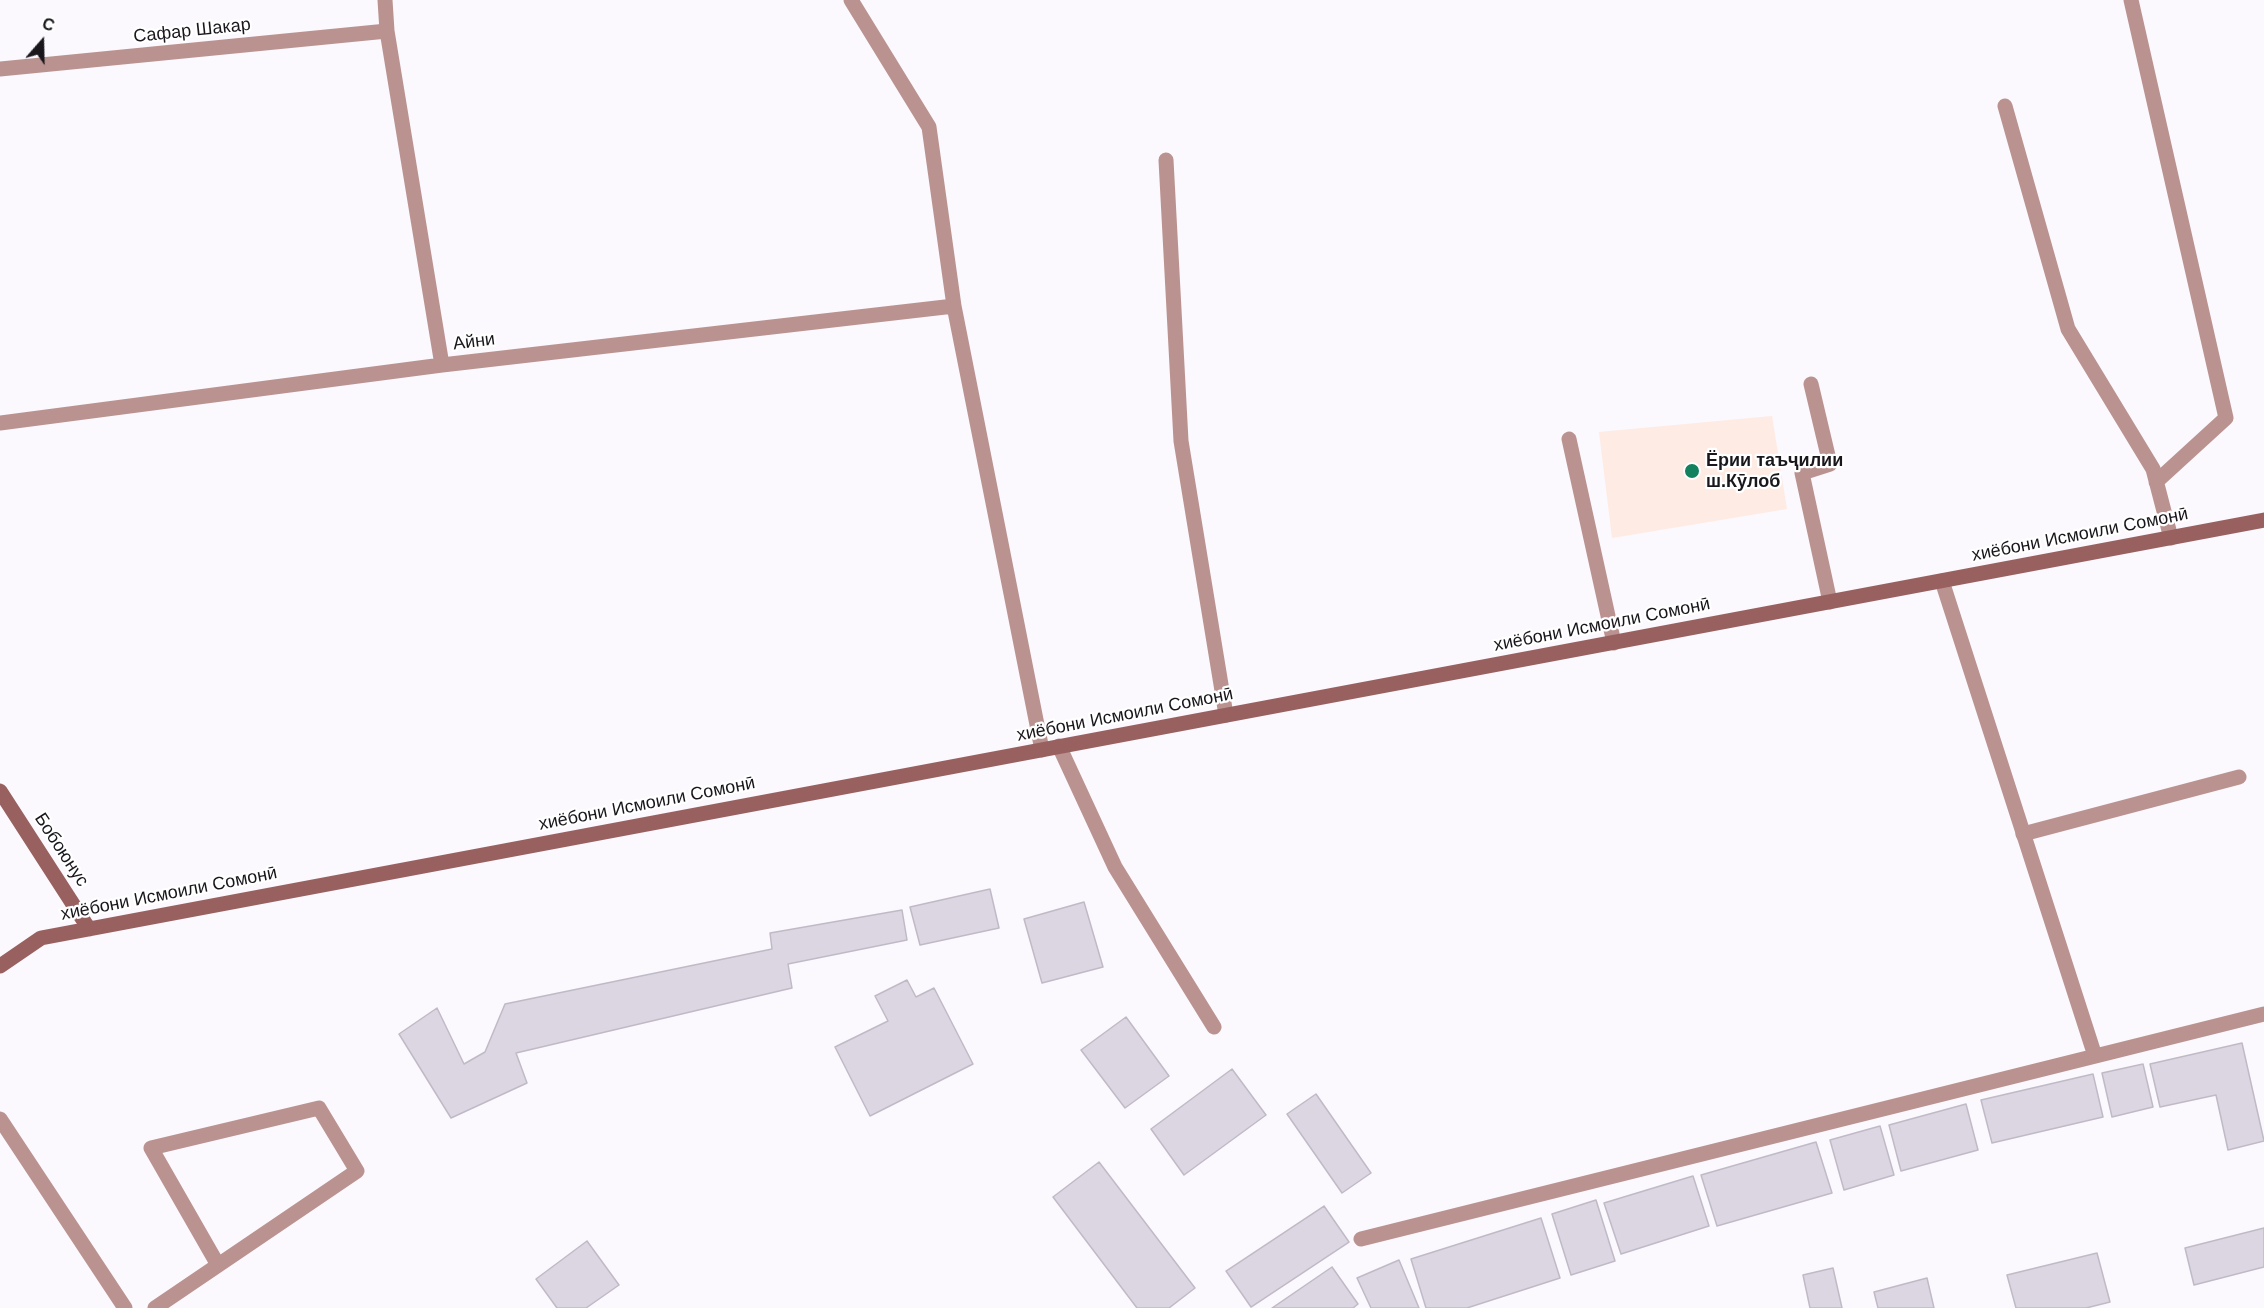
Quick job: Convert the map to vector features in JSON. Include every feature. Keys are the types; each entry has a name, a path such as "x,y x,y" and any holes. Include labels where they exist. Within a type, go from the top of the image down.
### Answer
{"main road":[{"name":"хиёбони Исмоили Сомонӣ","path":"0,966 41,938 2264,520"},
{"name":"Бобоюнус","path":"0,791 89,929"}],"street":[{"path":"385,0 387,31 442,365"},
{"path":"851,0 929,126 954,306 1042,750"},
{"path":"2131,0 2226,418 2156,482"},
{"name":"Сафар Шакар","path":"0,69 387,31"},
{"path":"2005,106 2068,329 2152,469 2171,538"},
{"path":"1166,160 1181,441 1226,716"},
{"name":"Айни","path":"0,423 442,365 954,306"},
{"path":"1811,384 1830,464 1802,473 1830,602"},
{"path":"1569,439 1614,643"},
{"path":"1942,581 2094,1056"},
{"path":"1059,746 1115,867 1214,1026"},
{"path":"2024,834 2239,777"},
{"path":"1361,1239 2264,1014"},
{"path":"154,1308 218,1265 357,1171 319,1108 151,1148 218,1265"},
{"path":"0,1119 125,1308"}],"shaded area":[{"name":"Ёрии таъҷилии ш.Кӯлоб","path":"1772,416 1787,509 1612,538 1599,432"}],"building":[{"path":"990,889 999,928 920,945 910,907"},
{"path":"1084,902 1103,967 1042,983 1024,919"},
{"path":"902,910 907,940 788,964 792,988 516,1053 527,1083 451,1118 399,1034 437,1008 464,1064 485,1052 505,1004 772,949 770,933"},
{"path":"907,980 916,997 934,988 973,1064 870,1116 835,1047 888,1021 875,996"},
{"path":"1126,1017 1169,1076 1125,1108 1081,1050"},
{"path":"2242,1043 2264,1141 2228,1150 2216,1095 2160,1107 2150,1064"},
{"path":"2143,1064 2153,1107 2112,1117 2102,1073"},
{"path":"1232,1069 1266,1115 1184,1175 1151,1129"},
{"path":"2093,1074 2103,1117 1992,1143 1981,1100"},
{"path":"1316,1094 1371,1173 1342,1193 1287,1114"},
{"path":"1966,1104 1978,1150 1901,1171 1889,1125"},
{"path":"1880,1126 1894,1175 1844,1190 1830,1140"},
{"path":"1816,1142 1832,1193 1717,1226 1701,1175"},
{"path":"1099,1162 1195,1288 1169,1308 1137,1308 1053,1197"},
{"path":"1693,1176 1709,1226 1621,1254 1604,1203"},
{"path":"1596,1200 1615,1261 1571,1275 1552,1214"},
{"path":"1324,1206 1349,1242 1251,1307 1226,1271"},
{"path":"1541,1218 1560,1278 1467,1308 1426,1308 1411,1259"},
{"path":"2264,1228 2264,1267 2194,1285 2185,1248"},
{"path":"587,1241 619,1285 586,1308 557,1308 536,1279"},
{"path":"2097,1253 2110,1302 2086,1308 2016,1308 2007,1275"},
{"path":"1399,1260 1419,1308 1371,1308 1357,1278"},
{"path":"1332,1267 1358,1304 1353,1308 1272,1308"},
{"path":"1833,1268 1842,1308 1810,1308 1803,1275"},
{"path":"1927,1278 1934,1308 1878,1308 1874,1292"}],"place":[{"name":"Ёрии таъҷилии ш.Кӯлоб","path":"1692,471"}]}
